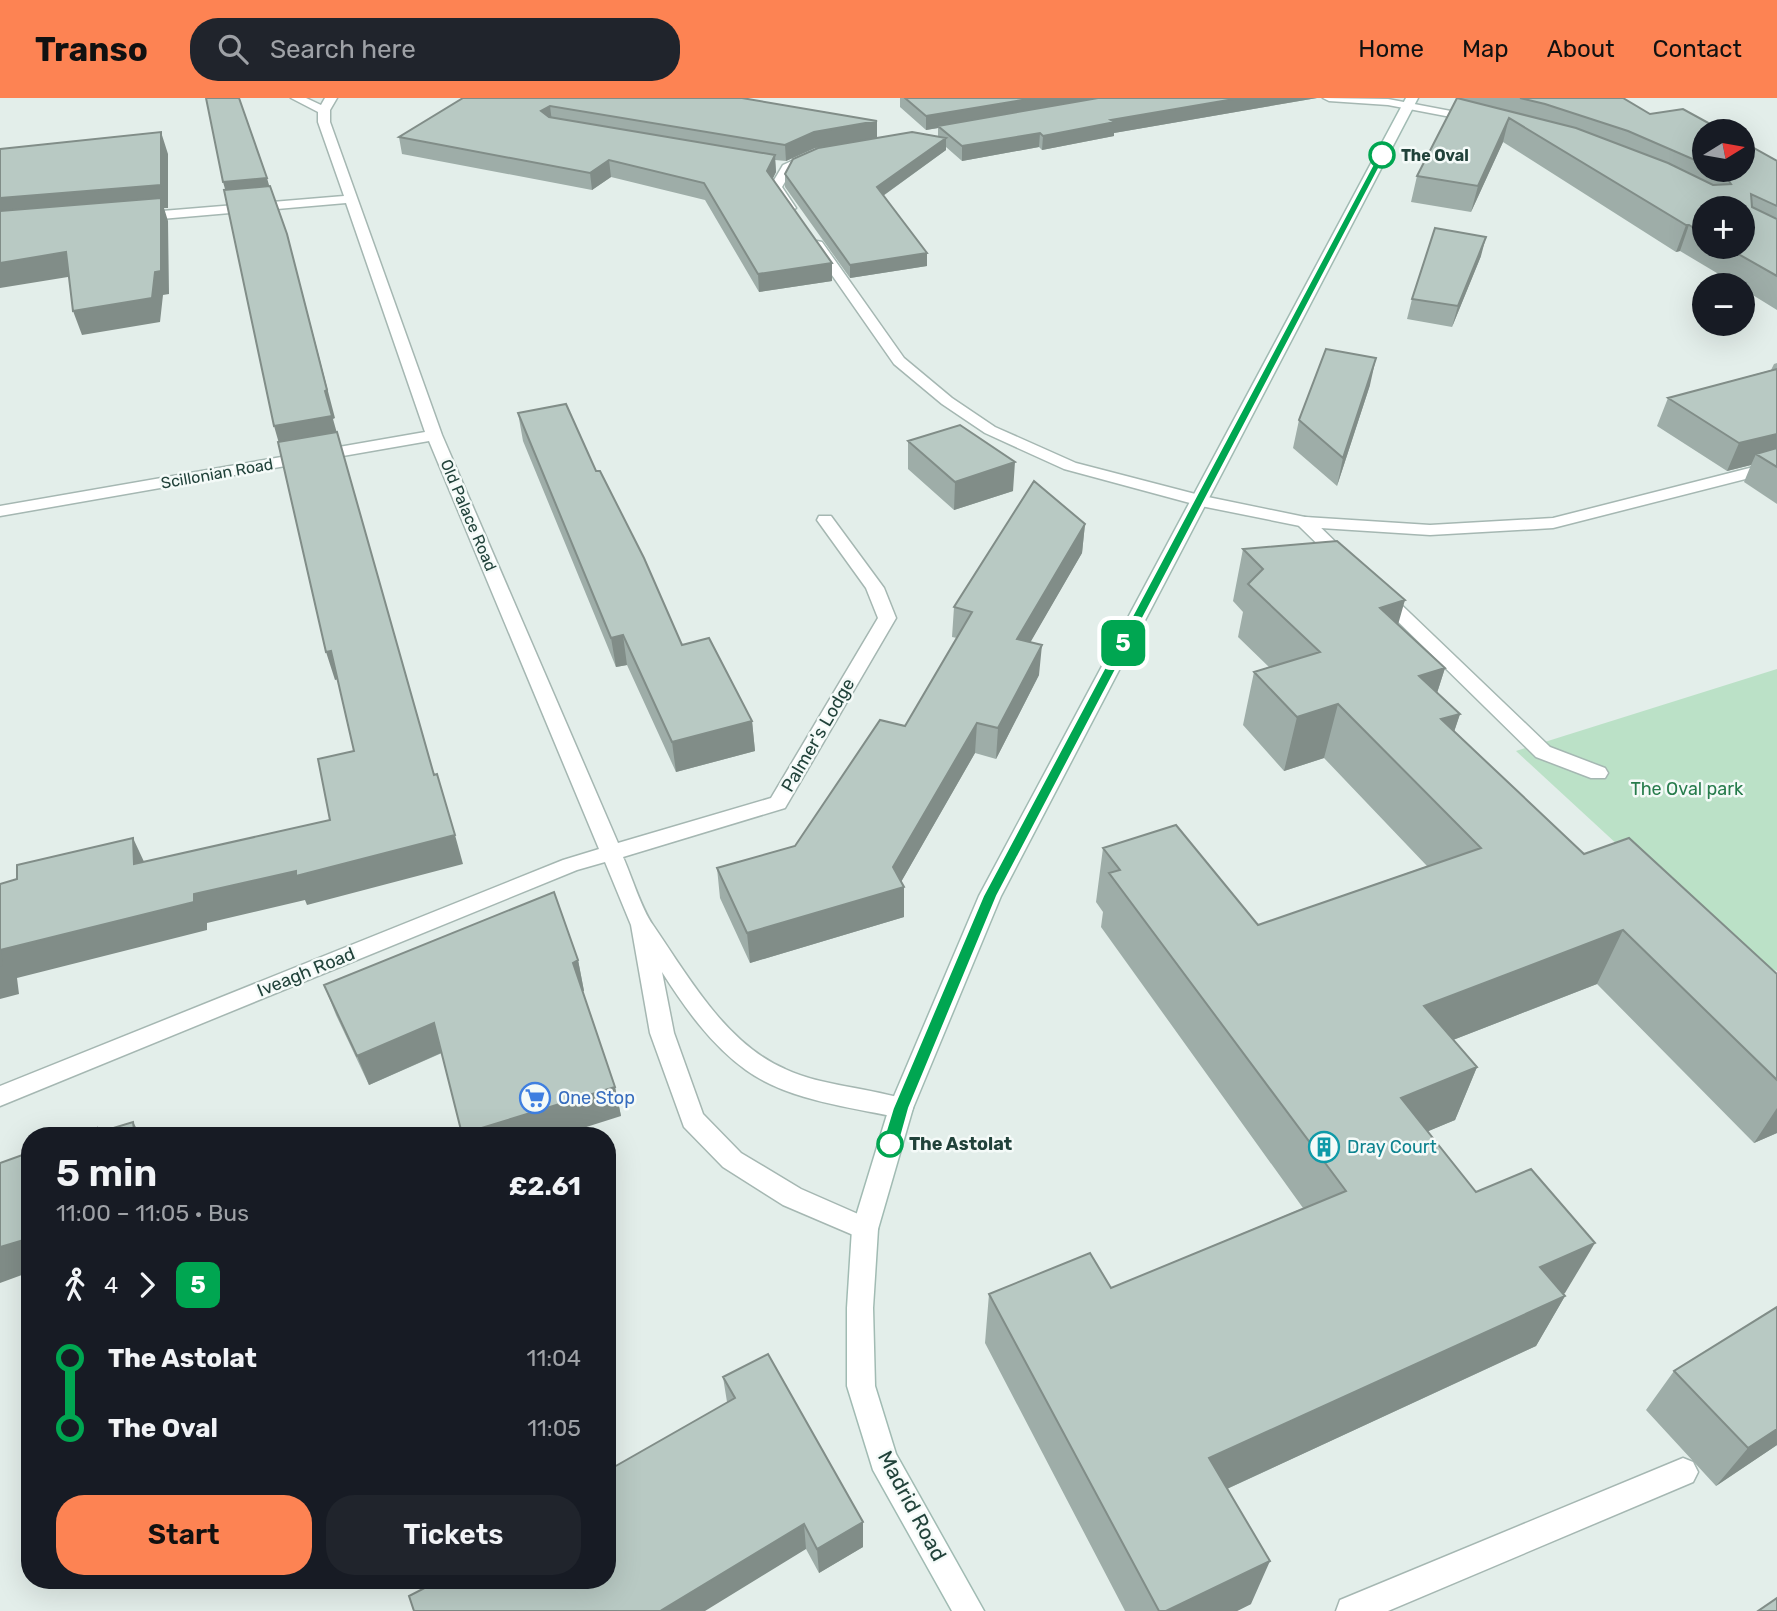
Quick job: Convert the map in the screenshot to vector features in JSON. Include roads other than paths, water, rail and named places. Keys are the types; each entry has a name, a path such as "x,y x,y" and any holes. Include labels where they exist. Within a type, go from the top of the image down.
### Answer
{"street":[{"path":"297,98 328,104"},
{"path":"1329,98 1410,102 1493,122"},
{"name":"Madrid Road","path":"965,1609 883,1460 861,1386 860,1308 865,1229 901,1108 990,896 1410,102"},
{"name":"Old Palace Road","path":"328,104 324,122 434,435 642,925 662,1033 693,1120 733,1160 792,1197 865,1229"},
{"path":"829,152 781,167 776,187 899,361 947,401 990,430 1070,466 1201,500 1305,522 1430,530 1553,523 1777,466"},
{"path":"121,218 349,199"},
{"name":"Scillonian Road","path":"0,511 434,435"},
{"name":"Palmer's Lodge","path":"613,853 778,803 887,618 875,588 825,520"},
{"path":"1305,522 1543,752 1598,773"},
{"name":"Iveagh Road","path":"0,1096 570,865 613,853"},
{"name":"Old Palace Road","path":"642,925 708,1019 744,1056 775,1076 901,1108"},
{"path":"1351,1611 1683,1472"}],"place":[{"name":"The Oval","path":"1382,155"},
{"name":"One Stop","path":"535,1098"},
{"name":"The Astolat","path":"890,1144"},
{"name":"Dray Court","path":"1324,1147"}],"park label":[{"name":"The Oval park","path":"1687,789"}]}
